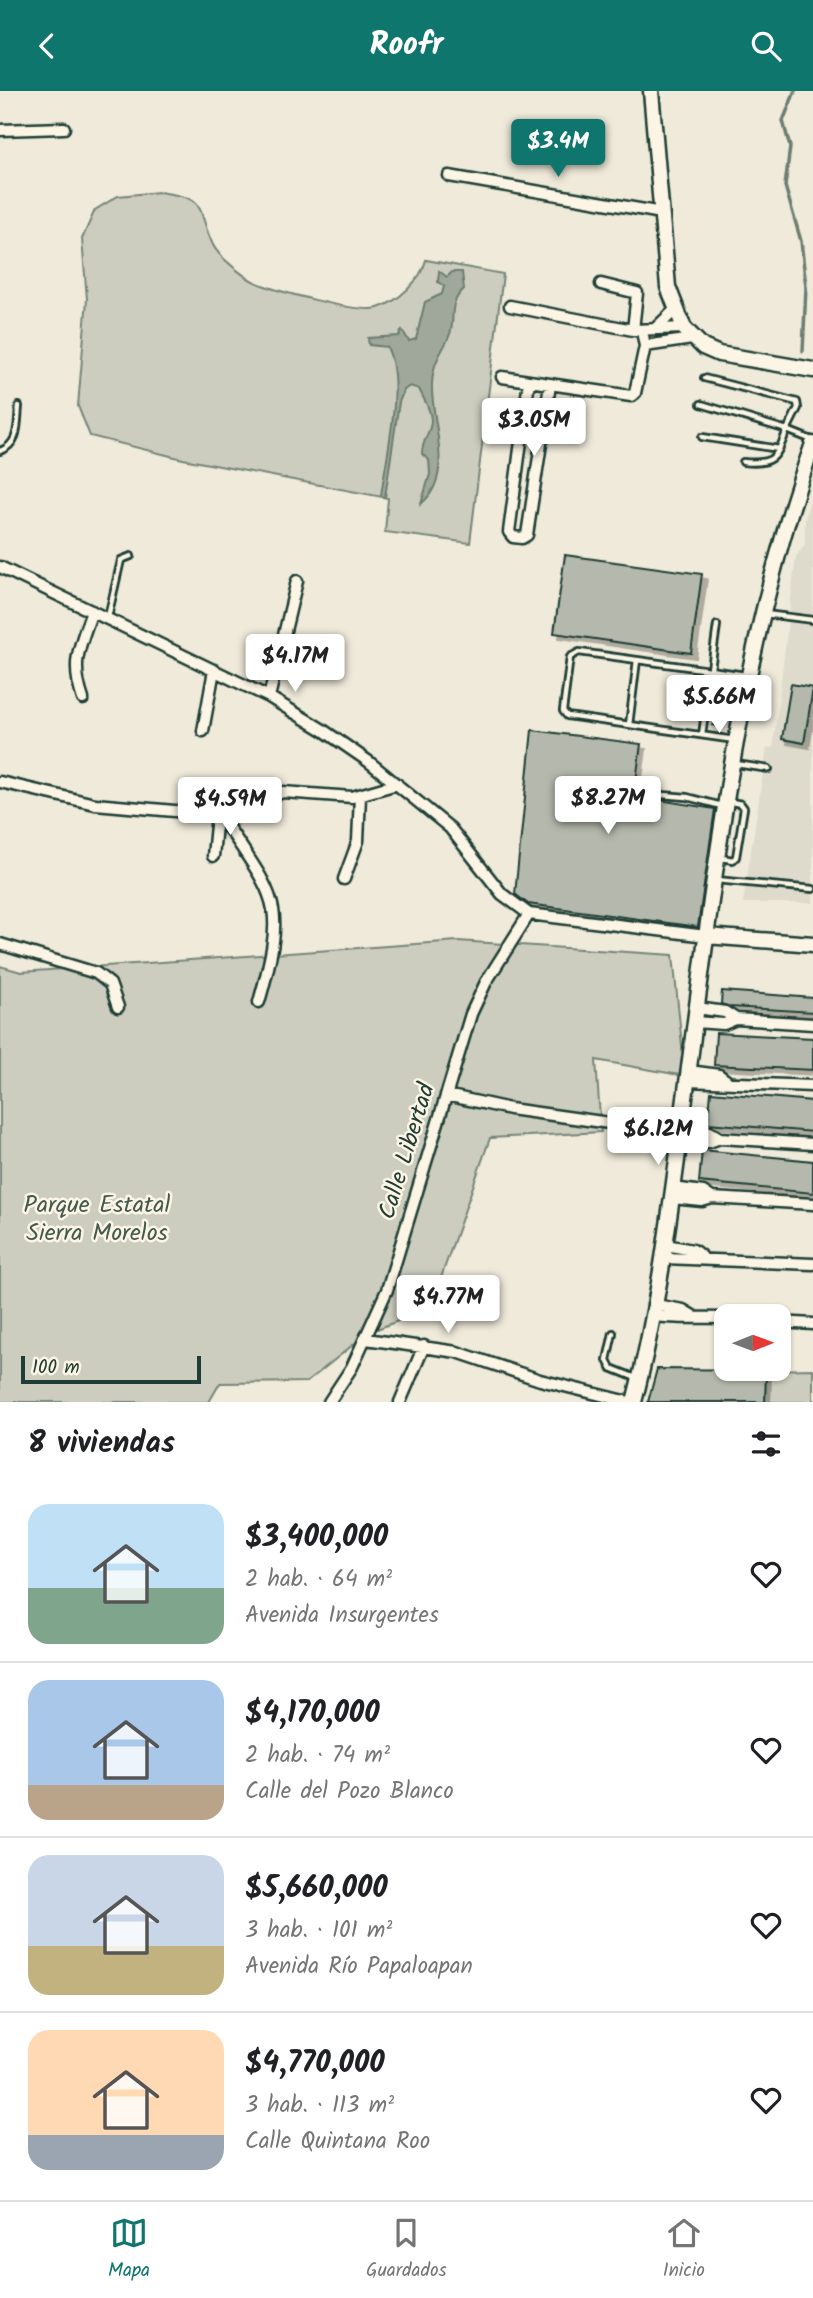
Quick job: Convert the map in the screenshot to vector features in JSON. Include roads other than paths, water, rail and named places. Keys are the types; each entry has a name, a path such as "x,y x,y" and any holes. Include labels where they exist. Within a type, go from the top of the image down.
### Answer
{"main road":[{"path":"651,91 668,287 675,310 688,333 719,354 813,370"},
{"path":"632,1402 640,1380 665,1251 706,936 736,740 764,614 791,510 813,442"},
{"path":"706,936 813,944"}],"street":[{"path":"0,129 64,128"},
{"path":"449,176 662,213"},
{"path":"502,377 631,396 635,393 645,347 638,331 637,293 633,289 601,284"},
{"path":"509,306 638,331 656,328 688,333"},
{"path":"656,328 675,310"},
{"path":"645,347 688,333"},
{"path":"529,381 509,532 513,537 522,538 527,534 550,385"},
{"path":"0,567 269,697 323,730 397,783 450,828 502,894 529,914 706,936"},
{"path":"269,697 297,581"},
{"path":"83,699 75,675 75,665 92,611"},
{"path":"203,731 214,670"},
{"path":"0,782 95,804 218,815 283,792 360,796 397,783"},
{"path":"344,879 358,841 360,796"},
{"path":"213,856 218,815"},
{"path":"218,815 266,884 274,906 273,950 258,1002"},
{"name":"Calle Libertad","path":"329,1402 366,1339 392,1277 471,1014 485,982 529,914"},
{"path":"0,944 96,973 110,984 118,1007"},
{"path":"696,1015 725,1012 736,1019 813,1024"},
{"path":"688,1076 719,1075 727,1081 813,1086"},
{"path":"446,1095 510,1109 680,1133 710,1132 720,1138 813,1144"},
{"path":"672,1193 703,1192 712,1198 813,1204"},
{"path":"665,1251 693,1250 702,1257 813,1264"},
{"path":"655,1310 683,1310 693,1316 714,1317"},
{"path":"791,1323 813,1324"},
{"path":"366,1339 457,1352 554,1384 632,1402"},
{"path":"400,1402 425,1346"}],"lane":[{"path":"704,378 796,403 798,408 779,449 765,464 743,462"},
{"path":"701,404 787,430 813,442"},
{"path":"0,451 12,444 16,436 19,406"},
{"path":"702,437 779,449"},
{"path":"108,619 121,560 131,556"},
{"path":"764,614 813,620"},
{"path":"702,735 717,625"},
{"path":"736,740 565,715 570,657 575,653 750,676"},
{"path":"629,725 637,660"},
{"path":"732,763 769,769"},
{"path":"637,793 687,797 726,804"},
{"path":"715,880 813,889"},
{"path":"613,1332 607,1360 611,1368 640,1380"}],"waterway":[{"path":"795,91 783,121 790,147 785,186 801,241 806,287 803,351"}],"park label":[{"name":"Parque Estatal Sierra Morelos","path":"97,1218"}]}
